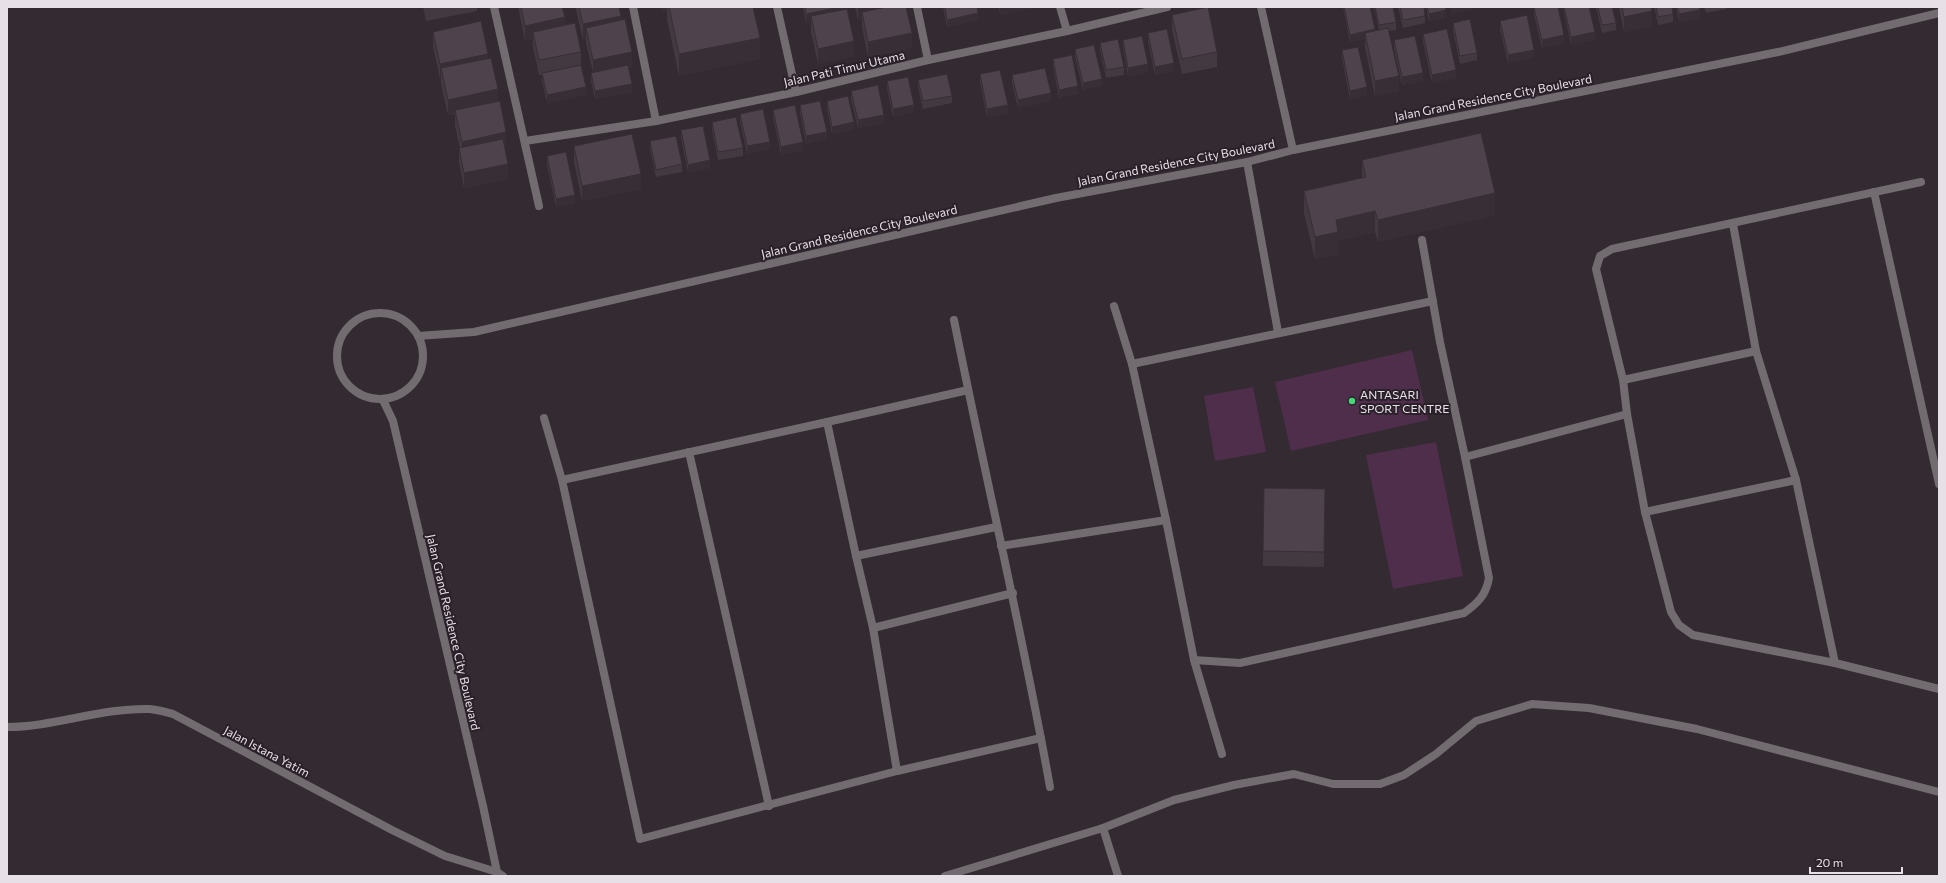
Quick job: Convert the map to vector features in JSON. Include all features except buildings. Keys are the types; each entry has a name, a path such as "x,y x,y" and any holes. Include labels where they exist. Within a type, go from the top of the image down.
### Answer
{"street":[{"path":"494,7 539,206"},
{"path":"633,7 656,121"},
{"path":"777,7 796,92"},
{"path":"917,7 928,60"},
{"path":"1060,7 1067,31"},
{"name":"Jalan Pati Timur Utama","path":"525,141 656,121 796,92 928,60 1067,31 1167,7"},
{"path":"1261,7 1293,150"},
{"name":"Jalan Grand Residence City Boulevard","path":"418,336 474,332 1056,198 1247,162 1293,150 1778,52 1939,13"},
{"path":"1247,162 1278,332"},
{"path":"1921,182 1733,224 1612,249 1600,256 1596,269 1623,380 1627,414 1645,512 1671,612 1679,625 1693,635 1835,663 1939,689"},
{"path":"1874,192 1939,484"},
{"path":"1733,224 1756,351 1796,480 1835,663"},
{"path":"1194,660 1240,663 1464,613 1476,605 1487,589 1489,578 1440,342 1422,240"},
{"path":"1132,364 1278,332 1433,301"},
{"path":"1114,306 1132,364 1166,520 1194,660 1222,754"},
{"path":"376,313 392,315 408,323 418,336 423,353 421,370 413,384 400,395 383,400 366,398 352,389 341,376 336,360 338,343 346,328 360,318 376,313"},
{"path":"954,320 996,527 1012,594 1050,786"},
{"path":"1623,380 1756,351"},
{"path":"562,480 968,390"},
{"name":"Jalan Grand Residence City Boulevard","path":"383,400 393,421 500,874"},
{"path":"1465,457 1627,414"},
{"path":"544,418 562,480 640,839 897,771 1041,738"},
{"path":"828,422 856,556 873,628 897,771"},
{"path":"689,452 769,806"},
{"path":"1645,512 1796,480"},
{"path":"1001,546 1166,520"},
{"path":"856,556 996,527"},
{"path":"873,628 1012,594"},
{"path":"945,876 1102,828 1174,800 1234,785 1294,774 1333,784 1380,784 1410,771 1436,754 1476,721 1532,704 1589,708 1698,728 1939,792"},
{"name":"Jalan Istana Yatim","path":"7,727 26,727 83,716 129,710 150,709 172,714 392,830 445,856 500,874"},
{"path":"1102,828 1118,876"}],"shaded area":[{"name":"ANTASARI SPORT CENTRE","path":"1412,350 1428,420 1291,451 1275,382"},
{"path":"1253,387 1266,452 1215,461 1204,396"},
{"path":"1436,442 1463,576 1393,589 1366,455"}],"place":[{"name":"ANTASARI SPORT CENTRE","path":"1352,401"}]}
